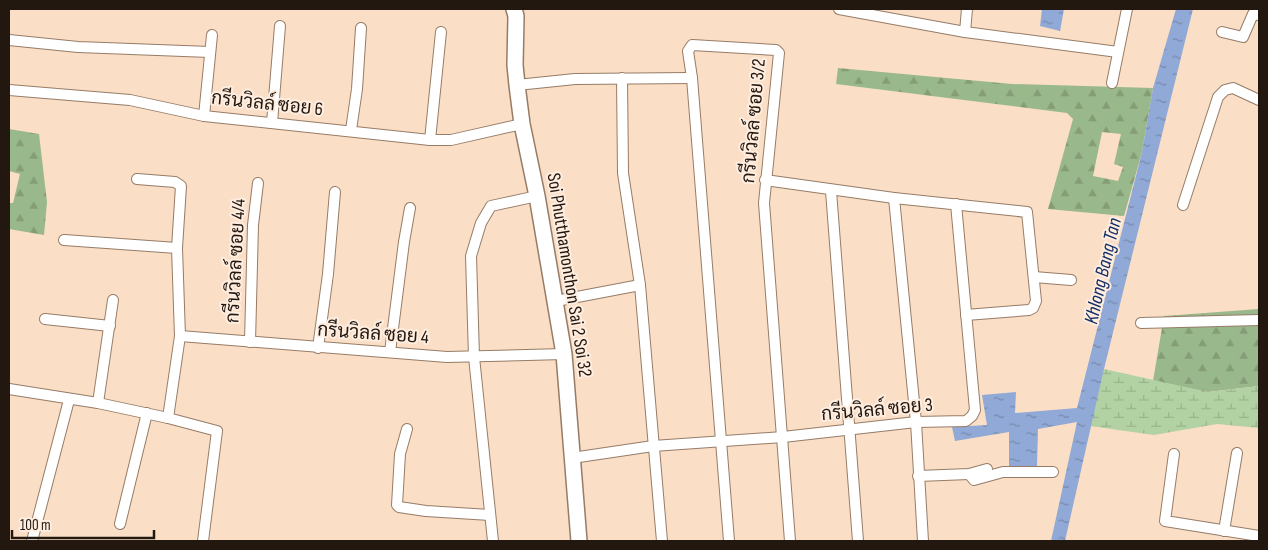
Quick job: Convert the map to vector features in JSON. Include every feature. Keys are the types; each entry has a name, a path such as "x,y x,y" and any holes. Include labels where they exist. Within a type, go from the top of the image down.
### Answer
{"street":[{"path":"839,9 965,32 1118,52"},
{"path":"965,32 967,9"},
{"path":"1112,83 1127,9"},
{"name":"Soi Phutthamonthon Sai 2 Soi 32","path":"517,11 515,65 517,85 522,124 538,196 564,354 579,541"},
{"path":"1222,32 1244,37 1253,14 1259,15"},
{"path":"272,123 280,26"},
{"path":"351,130 357,89 361,28"},
{"path":"430,140 441,32"},
{"path":"204,116 212,35"},
{"path":"9,40 78,47 210,52"},
{"name":"กรีนวิลล์ ซอย 3/2","path":"730,541 692,78 688,51 692,45 776,50 779,53 764,203 790,541"},
{"path":"622,78 623,174 640,285 662,541"},
{"path":"517,85 575,79 692,78"},
{"path":"1183,205 1218,97 1225,90 1232,88 1259,100"},
{"name":"กรีนวิลล์ ซอย 6","path":"9,90 140,101 204,116 351,130 430,140 451,140 522,124"},
{"path":"137,179 175,182 181,186 177,248 180,336 168,418"},
{"path":"765,180 894,198 1027,212 1036,301 1031,310 966,315"},
{"name":"กรีนวิลล์ ซอย 4/4","path":"250,342 253,225 258,183"},
{"path":"830,190 858,541"},
{"path":"318,348 328,274 335,192"},
{"path":"493,541 474,357 471,256 481,223 491,206 538,196"},
{"path":"894,198 916,422 923,541"},
{"name":"กรีนวิลล์ ซอย 3","path":"572,458 653,446 783,437 916,422 966,421 975,410 956,204"},
{"path":"390,352 410,208"},
{"path":"64,240 177,248"},
{"path":"1034,277 1072,280"},
{"path":"556,301 640,285"},
{"path":"98,403 113,300"},
{"path":"46,319 110,326"},
{"path":"1141,323 1259,320"},
{"name":"กรีนวิลล์ ซอย 4","path":"180,336 318,348 474,357 564,354"},
{"path":"9,389 69,400 98,403 217,431 203,541"},
{"path":"32,541 69,400"},
{"path":"120,524 146,413"},
{"path":"408,429 400,454 397,505 399,507 426,511 490,515"},
{"path":"1224,531 1237,453"},
{"path":"1174,454 1165,518 1167,522 1259,536"},
{"path":"918,476 969,474 987,469"},
{"path":"969,474 974,480 1003,472 1053,472"}],"green space":[{"path":"838,68 1012,84 1153,88 1142,152 1124,216 1048,209 1073,119 1067,113 836,84","holes":["1102,132 1121,134 1114,164 1123,167 1118,181 1093,176"]},
{"path":"9,129 39,134 47,202 44,235 9,229 9,203 13,203 20,174 9,171"},
{"path":"1259,309 1259,386 1208,392 1153,381 1164,316"},
{"path":"1104,369 1208,392 1259,386 1259,428 1217,424 1154,435 1090,426"}],"water":[{"path":"1042,9 1064,9 1060,31 1040,26"},
{"path":"1176,9 1193,9 1104,369 1065,541 1051,541 1077,422 1038,429 1037,467 1009,466 1009,432 955,441 952,427 987,425 982,395 1016,392 1015,413 1077,408 1142,152 1153,88"}],"water label":[{"name":"Khlong Bang Tan","path":"1103,271"}]}
